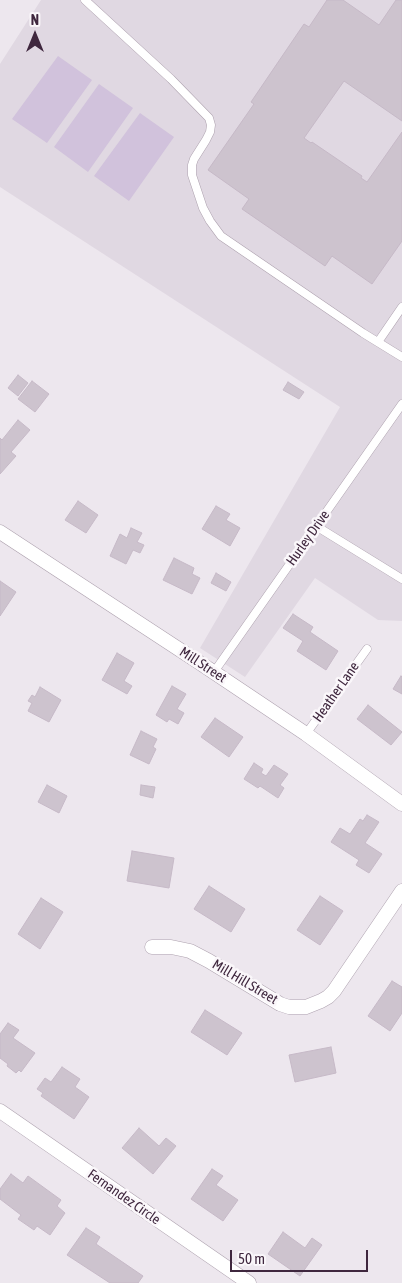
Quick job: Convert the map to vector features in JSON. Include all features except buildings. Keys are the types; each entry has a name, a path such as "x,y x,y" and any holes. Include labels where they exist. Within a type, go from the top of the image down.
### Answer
{"street":[{"name":"Mill Street","path":"0,532 306,734 402,804"},
{"name":"Mill Hill Street","path":"152,947 171,947 190,951 209,960 280,1004 306,1006 322,1001 334,991 402,891"},
{"name":"Fernandez Circle","path":"0,1111 249,1283"}],"lane":[{"path":"85,0 164,73 209,118 210,132 194,159 192,175 203,208 221,236 402,357"},
{"path":"378,342 402,307"},
{"name":"Hurley Drive","path":"214,672 402,404"},
{"path":"316,526 402,579"},
{"name":"Heather Lane","path":"306,734 367,649"}],"shaded area":[{"path":"41,0 402,0 402,621 378,620 315,578 245,677 200,648 340,407 0,187 0,64"},
{"path":"58,56 92,80 47,143 12,119"},
{"path":"99,84 133,108 88,172 54,147"},
{"path":"140,113 174,137 129,201 94,176"}]}
